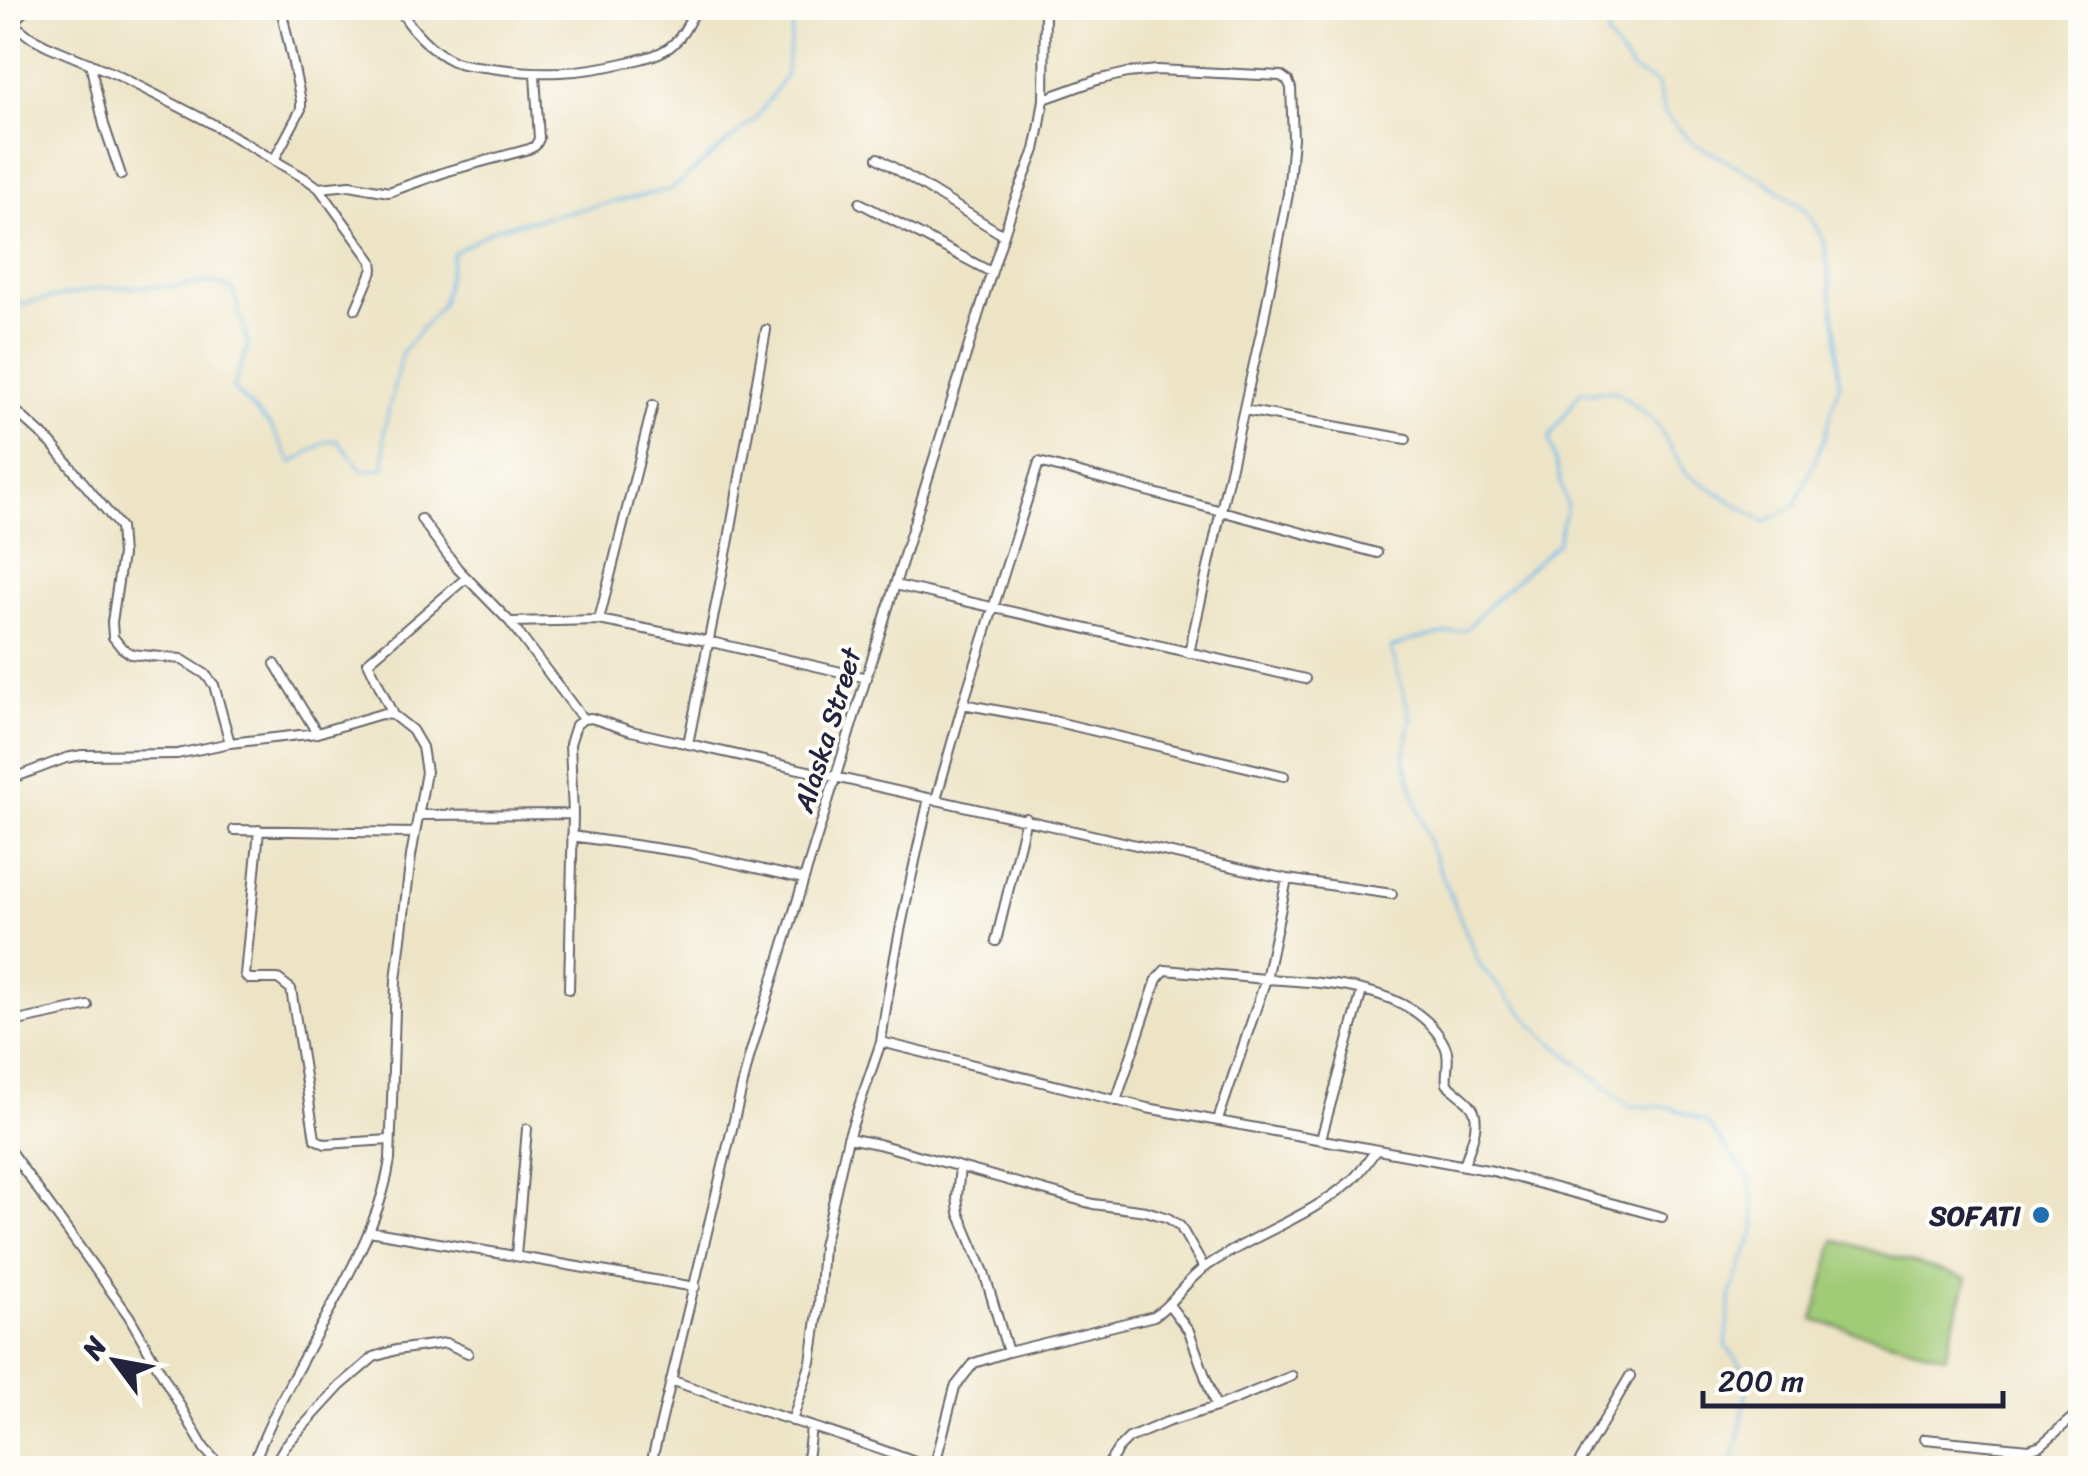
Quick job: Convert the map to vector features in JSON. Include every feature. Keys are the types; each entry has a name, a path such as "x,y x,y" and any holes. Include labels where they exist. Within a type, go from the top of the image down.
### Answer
{"street":[{"path":"27,8 9,23 209,122 319,188 372,261 373,269 356,308"},
{"path":"274,160 301,100 281,8"},
{"path":"399,8 422,38 455,62 535,74 574,73 664,51 675,43 696,8"},
{"name":"Alaska Street","path":"650,1468 750,1054 991,272 1035,150 1044,99 1045,8"},
{"path":"90,64 121,175"},
{"path":"1044,99 1097,80 1157,70 1281,76 1291,88 1293,138 1288,194 1188,653"},
{"path":"319,188 350,185 389,192 448,171 530,150 538,138 535,74"},
{"path":"878,158 1003,235"},
{"path":"860,203 991,272"},
{"path":"688,744 766,330"},
{"path":"8,404 51,444 120,527 122,555 113,637 131,654 181,660 205,674 214,685 230,743"},
{"path":"599,620 653,405"},
{"path":"1244,410 1406,438"},
{"path":"792,1421 810,1362 823,1246 848,1138 881,1042 910,872 1039,462 1378,553"},
{"path":"420,519 466,578 510,622 582,719"},
{"path":"252,1468 263,1437 355,1262 384,1189 390,1140 396,980 426,772 422,747 412,730 393,714 368,662 466,578"},
{"path":"896,585 1305,679"},
{"path":"510,622 599,620 866,678"},
{"path":"275,664 316,733"},
{"path":"963,704 1049,720 1284,776"},
{"path":"8,780 82,755 156,756 316,733 393,714"},
{"path":"569,989 573,814 570,744 582,719 1287,879 1392,894"},
{"path":"419,814 573,814"},
{"path":"996,941 1026,818"},
{"path":"234,830 415,833"},
{"path":"259,830 244,975 249,979 278,979 291,988 314,1139 325,1144 390,1140"},
{"path":"572,836 690,853 804,880"},
{"path":"1218,1120 1266,979 1287,879"},
{"path":"1116,1100 1164,970 1322,982 1378,994 1415,1010 1438,1034 1446,1048 1446,1084 1475,1111 1474,1132 1464,1165"},
{"path":"1321,1139 1362,991"},
{"path":"8,1023 88,1006"},
{"path":"881,1042 1147,1108 1464,1165 1662,1216"},
{"path":"516,1256 527,1129"},
{"path":"848,1138 1093,1204 1168,1218 1180,1226 1204,1268"},
{"path":"8,1148 130,1316 196,1434 222,1468"},
{"path":"671,1380 932,1468 955,1387 974,1364 1154,1316 1170,1306 1183,1286 1204,1268 1354,1178 1376,1150"},
{"path":"960,1167 959,1213 984,1272 1008,1352"},
{"path":"368,1231 695,1288"},
{"path":"1170,1306 1189,1331 1216,1407"},
{"path":"272,1468 285,1446 340,1386 374,1357 446,1344 468,1353"},
{"path":"1106,1468 1130,1438 1292,1376"},
{"path":"1576,1468 1630,1376"},
{"path":"1925,1439 2029,1449 2041,1446 2080,1411"},
{"path":"806,1468 811,1428"}],"green space":[{"path":"1835,1240 1967,1278 1945,1356 1813,1320"}],"waterway":[{"path":"8,307 101,288 211,282 233,289 248,345 233,389 271,427 292,463 325,442 337,440 363,471 385,468 384,431 402,352 442,304 453,253 496,228 672,189 756,118 785,76 796,8"},
{"path":"1615,8 1607,37 1632,70 1657,84 1665,114 1693,143 1764,180 1806,211 1824,240 1837,335 1839,385 1824,438 1795,506 1765,522 1686,473 1655,422 1617,391 1580,392 1549,438 1567,506 1557,543 1465,630 1391,648 1411,719 1404,758 1416,801 1431,849 1481,967 1542,1034 1629,1106 1669,1107 1706,1122 1750,1179 1756,1227 1731,1294 1726,1346 1749,1375 1731,1468"}],"place":[{"name":"SOFATI","path":"2041,1215"}]}
